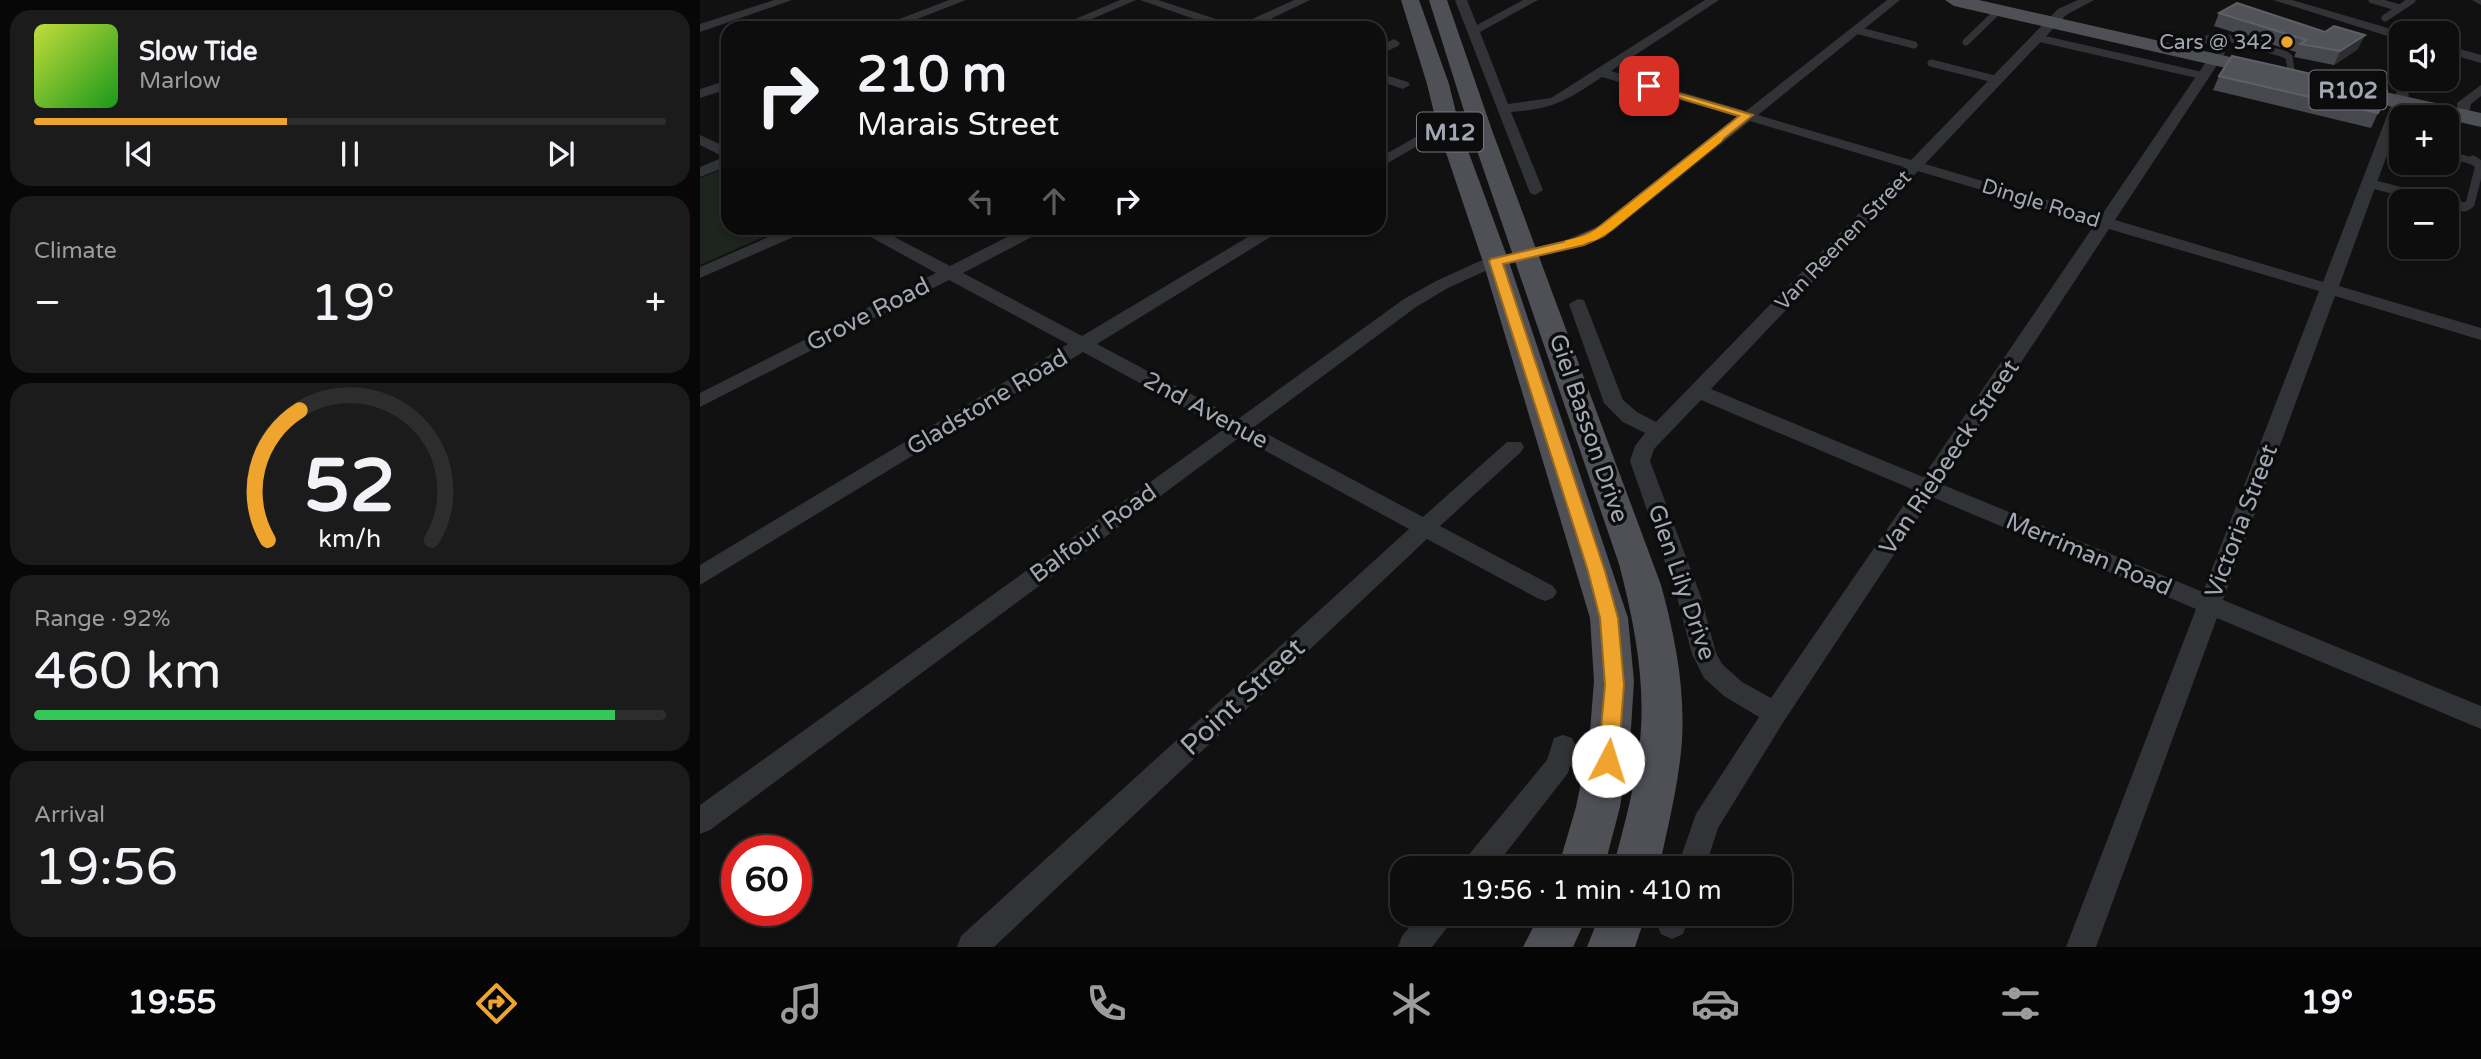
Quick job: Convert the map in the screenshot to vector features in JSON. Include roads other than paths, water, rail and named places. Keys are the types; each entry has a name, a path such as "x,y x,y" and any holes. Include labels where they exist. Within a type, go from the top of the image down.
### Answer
{"main road":[{"name":"Giel Basson Drive","path":"1410,0 1438,84 1449,129 1512,257 1637,564 1656,640 1661,679 1661,740 1650,810 1639,856"},
{"name":"Giel Basson Drive","path":"1438,0 1482,133 1512,257 1609,618 1615,685 1608,761 1584,856"},
{"name":"R102","path":"1954,0 1991,5 2195,48 2212,63"},
{"name":"R102","path":"2055,20 2212,63 2312,77 2472,114"},
{"path":"1547,947 1558,926"},
{"path":"1611,947 1619,926"}],"street":[{"path":"722,21 786,0"},
{"path":"902,21 960,0"},
{"path":"1078,21 1130,0"},
{"path":"1146,0 1210,21"},
{"path":"1258,21 1304,0"},
{"path":"1461,0 1535,190"},
{"path":"1472,29 1482,28 1531,0"},
{"path":"1503,108 1547,105 1713,0"},
{"name":"Balfour Road","path":"700,821 1410,303 1447,281 1512,257 1579,242 1600,233 1894,0"},
{"name":"Van Reenen Street","path":"1640,461 1645,446 1914,165 2055,20 2088,0"},
{"path":"2279,0 2389,32"},
{"path":"700,28 721,21"},
{"path":"1386,47 1394,43"},
{"path":"2459,53 2481,59"},
{"name":"Van Riebeeck Street","path":"1695,856 1706,823 1775,713 2212,63"},
{"name":"Dingle Road","path":"1601,72 2481,334"},
{"path":"1386,79 1403,85"},
{"path":"700,94 721,86"},
{"path":"2472,114 2464,103 2481,89"},
{"name":"Victoria Street","path":"2399,105 2400,98"},
{"path":"1386,160 1421,138"},
{"path":"700,139 721,150"},
{"name":"Victoria Street","path":"2081,947 2368,183 2389,147"},
{"path":"1406,148 1424,155"},
{"path":"700,172 721,164"},
{"path":"700,272 785,235"},
{"name":"2nd Avenue","path":"879,235 1545,592"},
{"name":"Grove Road","path":"700,401 1023,235"},
{"name":"Gladstone Road","path":"700,576 1263,235"},
{"path":"1578,304 1614,403 1630,417 1659,432"},
{"name":"Merriman Road","path":"1697,391 2481,718"},
{"name":"Point Street","path":"971,947 1514,447"},
{"name":"Glen Lily Drive","path":"1640,461 1689,597 1704,653 1713,671 1733,689 1775,713"},
{"path":"1486,856 1559,765 1563,746"},
{"path":"1413,947 1430,926"}],"lane":[{"path":"2372,0 2400,8"},
{"path":"2385,19 2412,0"},
{"path":"1966,42 1991,5"},
{"path":"1856,30 1913,45"},
{"path":"2195,48 2211,37 2228,38 2284,54 2312,77"},
{"path":"2038,38 2212,63"},
{"path":"1931,63 1998,80"},
{"path":"2459,156 2480,165 2470,204 2459,206"},
{"path":"2368,183 2391,189"}],"place":[{"name":"Cars @ 342","path":"2287,42"}]}
